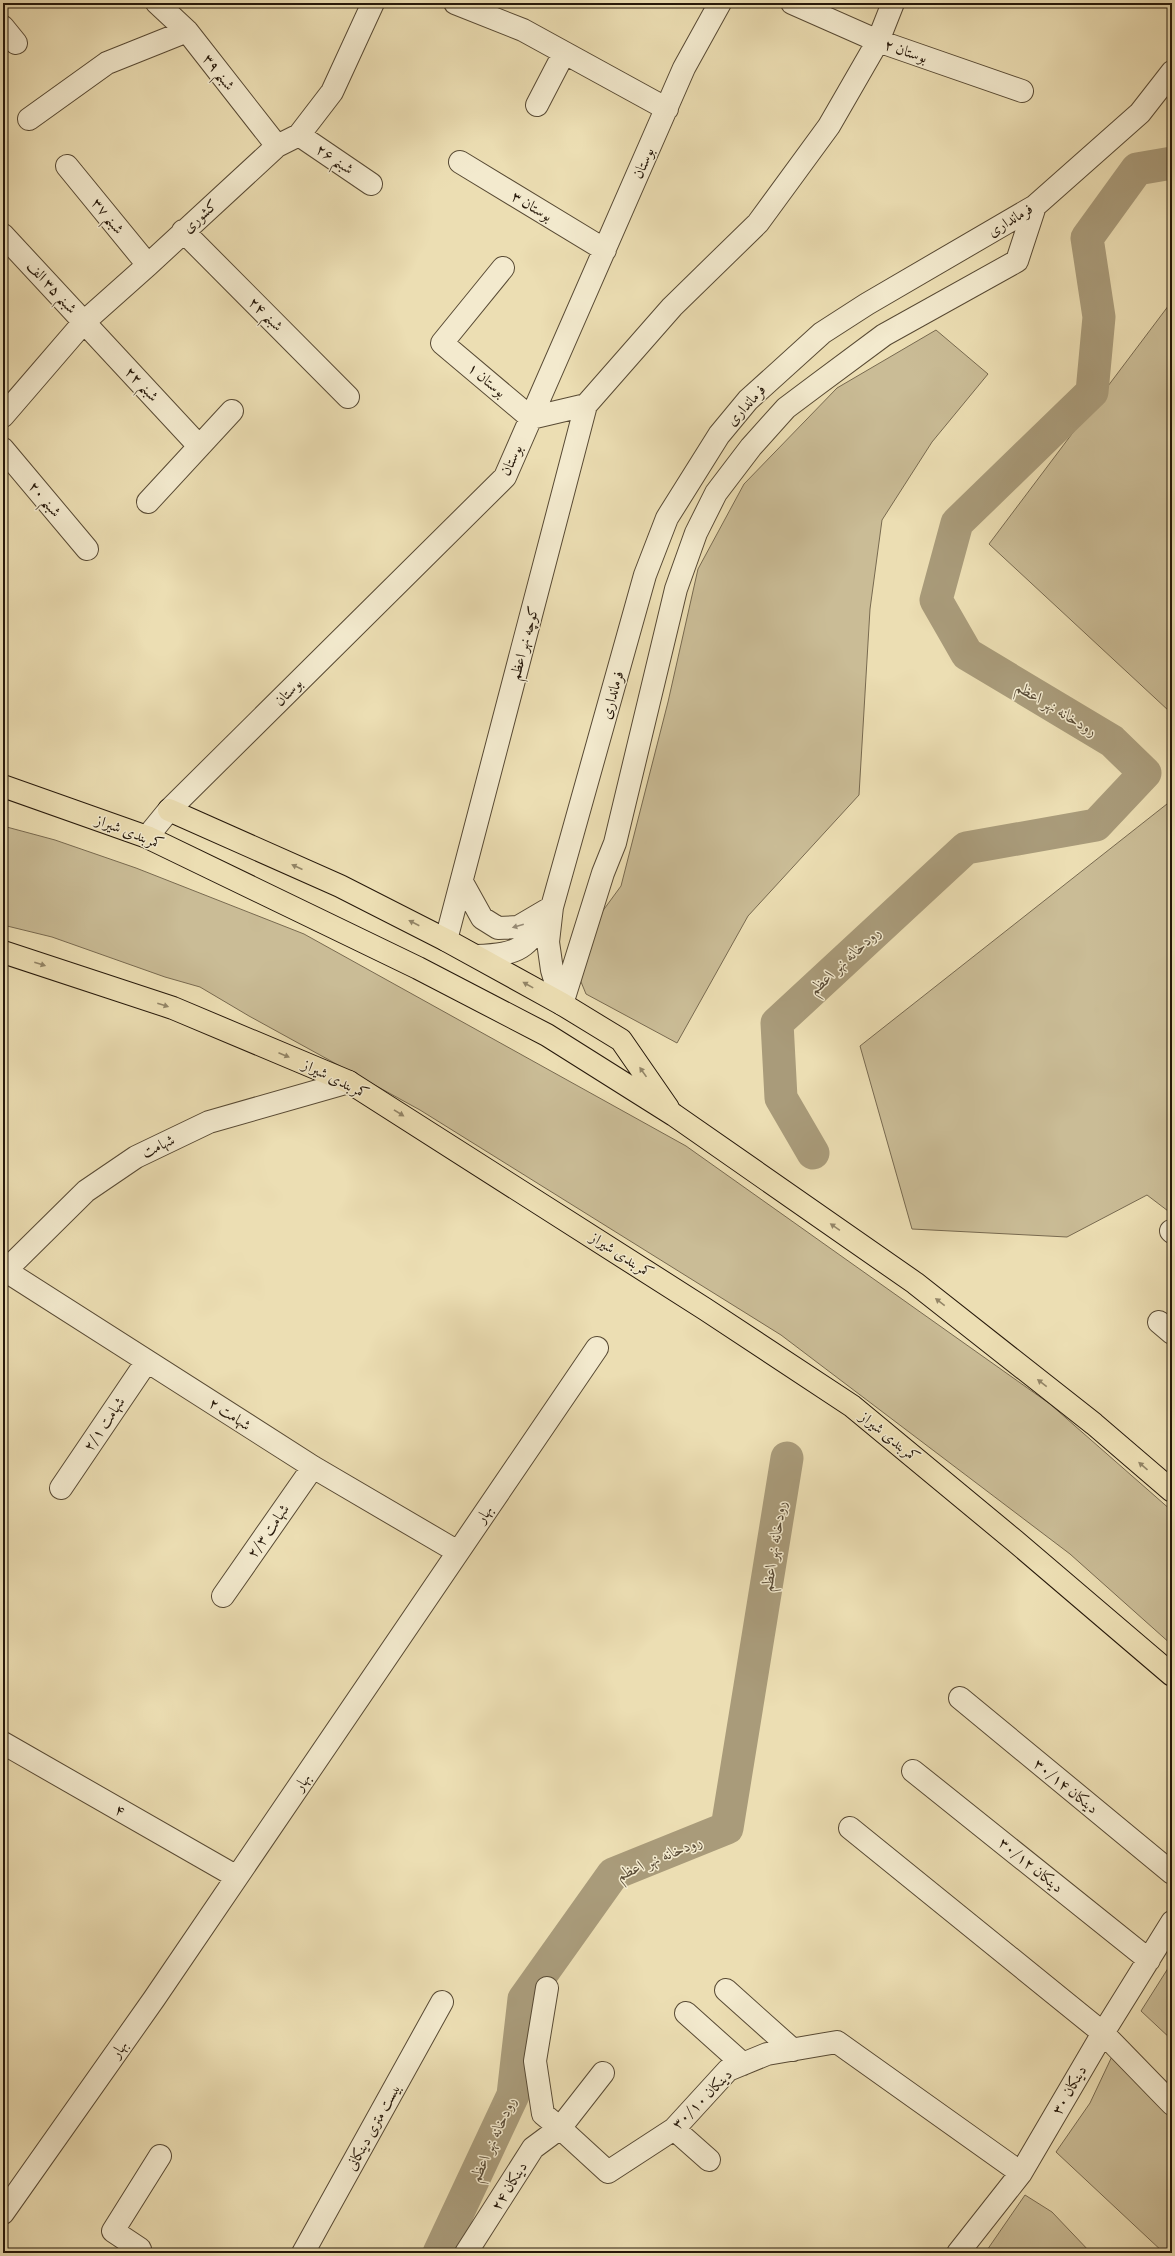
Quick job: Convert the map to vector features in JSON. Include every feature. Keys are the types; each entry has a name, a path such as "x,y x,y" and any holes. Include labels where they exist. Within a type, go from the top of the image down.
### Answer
{"highway":[{"name":"کمربندی شیراز","path":"3,786 147,837 418,968 540,1032 674,1115 915,1283 1094,1424 1172,1491"},
{"path":"169,810 340,886 446,940 562,1004 621,1040 674,1115"},
{"name":"کمربندی شیراز","path":"3,952 173,1008 349,1082 705,1309 852,1406 1172,1674"}],"street":[{"name":"۳۹ شبنم","path":"157,3 187,31 277,146"},
{"name":"کشوری","path":"3,416 84,322 277,146 299,135 332,92 373,3"},
{"path":"455,3 523,30 667,109"},
{"name":"بوستان","path":"147,837 169,810 505,476 684,68 720,3"},
{"name":"۲ بوستان","path":"792,3 878,41 1022,91"},
{"path":"531,418 586,405 672,307 758,223 829,126 878,41 893,3"},
{"path":"29,119 107,63 187,31"},
{"path":"537,104 564,53"},
{"name":"فرمانداری","path":"562,1004 552,970 548,942 552,907 645,575 667,518 719,435 748,400 822,333 867,304 1035,206 1140,113 1172,72"},
{"name":"۲۶ شبنم","path":"299,135 371,184"},
{"name":"۳ بوستان","path":"460,162 605,250"},
{"name":"۳۷ شبنم","path":"67,166 148,265"},
{"path":"562,1004 603,872 615,842 676,589 696,533 716,493 752,446 786,408 884,335 1017,261 1035,206"},
{"name":"۲۴ شبنم","path":"183,231 348,397"},
{"name":"شبنم ۳۵ الف","path":"3,235 84,322"},
{"name":"۱ بوستان","path":"503,268 442,343 531,418"},
{"name":"۲۲ شبنم","path":"84,322 200,446"},
{"name":"کوچه نهر اعظم","path":"446,940 586,405"},
{"path":"148,502 232,411"},
{"name":"۲۰ شبنم","path":"3,449 87,548"},
{"path":"462,882 482,918 498,928 518,927 552,907"},
{"name":"فرمانداری","path":"476,956 503,955 532,940 552,907"},
{"name":"شهامت","path":"4,1272 86,1191 136,1157 209,1122 349,1082"},
{"name":"۲ شهامت","path":"4,1272 313,1467 458,1552"},
{"name":"بهار","path":"3,2213 237,1877 597,1348"},
{"name":"۲/۱ شهامت","path":"61,1488 147,1361"},
{"name":"۲/۳ شهامت","path":"222,1596 313,1467"},
{"name":"۳۰/۱۴ دینکان","path":"960,1698 1172,1873"},
{"name":"۴","path":"3,1742 237,1877"},
{"name":"۳۰/۱۲ دینکان","path":"913,1771 1149,1960"},
{"path":"850,1828 1103,2033 1172,2104"},
{"name":"۳۰ دینکان","path":"958,2253 1021,2173 1103,2033 1172,1922"},
{"path":"547,1988 535,2061 543,2114 560,2128"},
{"path":"726,1990 793,2050"},
{"name":"بیست متری دینکانی","path":"304,2253 442,2002"},
{"path":"686,2013 742,2064"},
{"name":"۳۰/۱۰ دینکان","path":"560,2128 608,2172 674,2129 728,2070 767,2054 837,2042 1021,2173"},
{"name":"۲۴ دینکان","path":"466,2253 533,2148 560,2128 602,2073"},
{"path":"674,2129 710,2160"},
{"path":"138,2253 140,2250 113,2231 160,2156"}],"shaded area":[{"path":"1172,301 1172,727 1169,711 989,544"},
{"path":"936,330 988,374 932,442 882,520 870,609 859,795 748,916 677,1043 586,994 579,977 599,916 621,886 668,702 698,569 744,484 837,388"},
{"path":"1172,800 1172,1214 1147,1195 1067,1237 912,1229 860,1046"},
{"path":"3,826 55,840 136,868 304,934 686,1146 1050,1404 1172,1511 1172,1645 1070,1554 781,1335 420,1110 249,1016 200,987 165,977 52,937 3,925"},
{"path":"1172,1962 1172,2040 1141,2011"},
{"path":"1115,2050 1172,2099 1172,2253 1164,2253 1056,2152 1090,2103"},
{"path":"1025,2195 1052,2212 1091,2253 985,2253"}],"waterway":[{"name":"رودخانه نهر اعظم","path":"813,1153 781,1098 777,1023 966,848 1096,825 1145,773 1112,741 967,654 936,600 957,523 1092,392 1099,317 1087,238 1137,169 1172,163"},
{"name":"رودخانه نهر اعظم","path":"439,2253 513,2095 524,1999 613,1874 727,1828 787,1458"}]}
